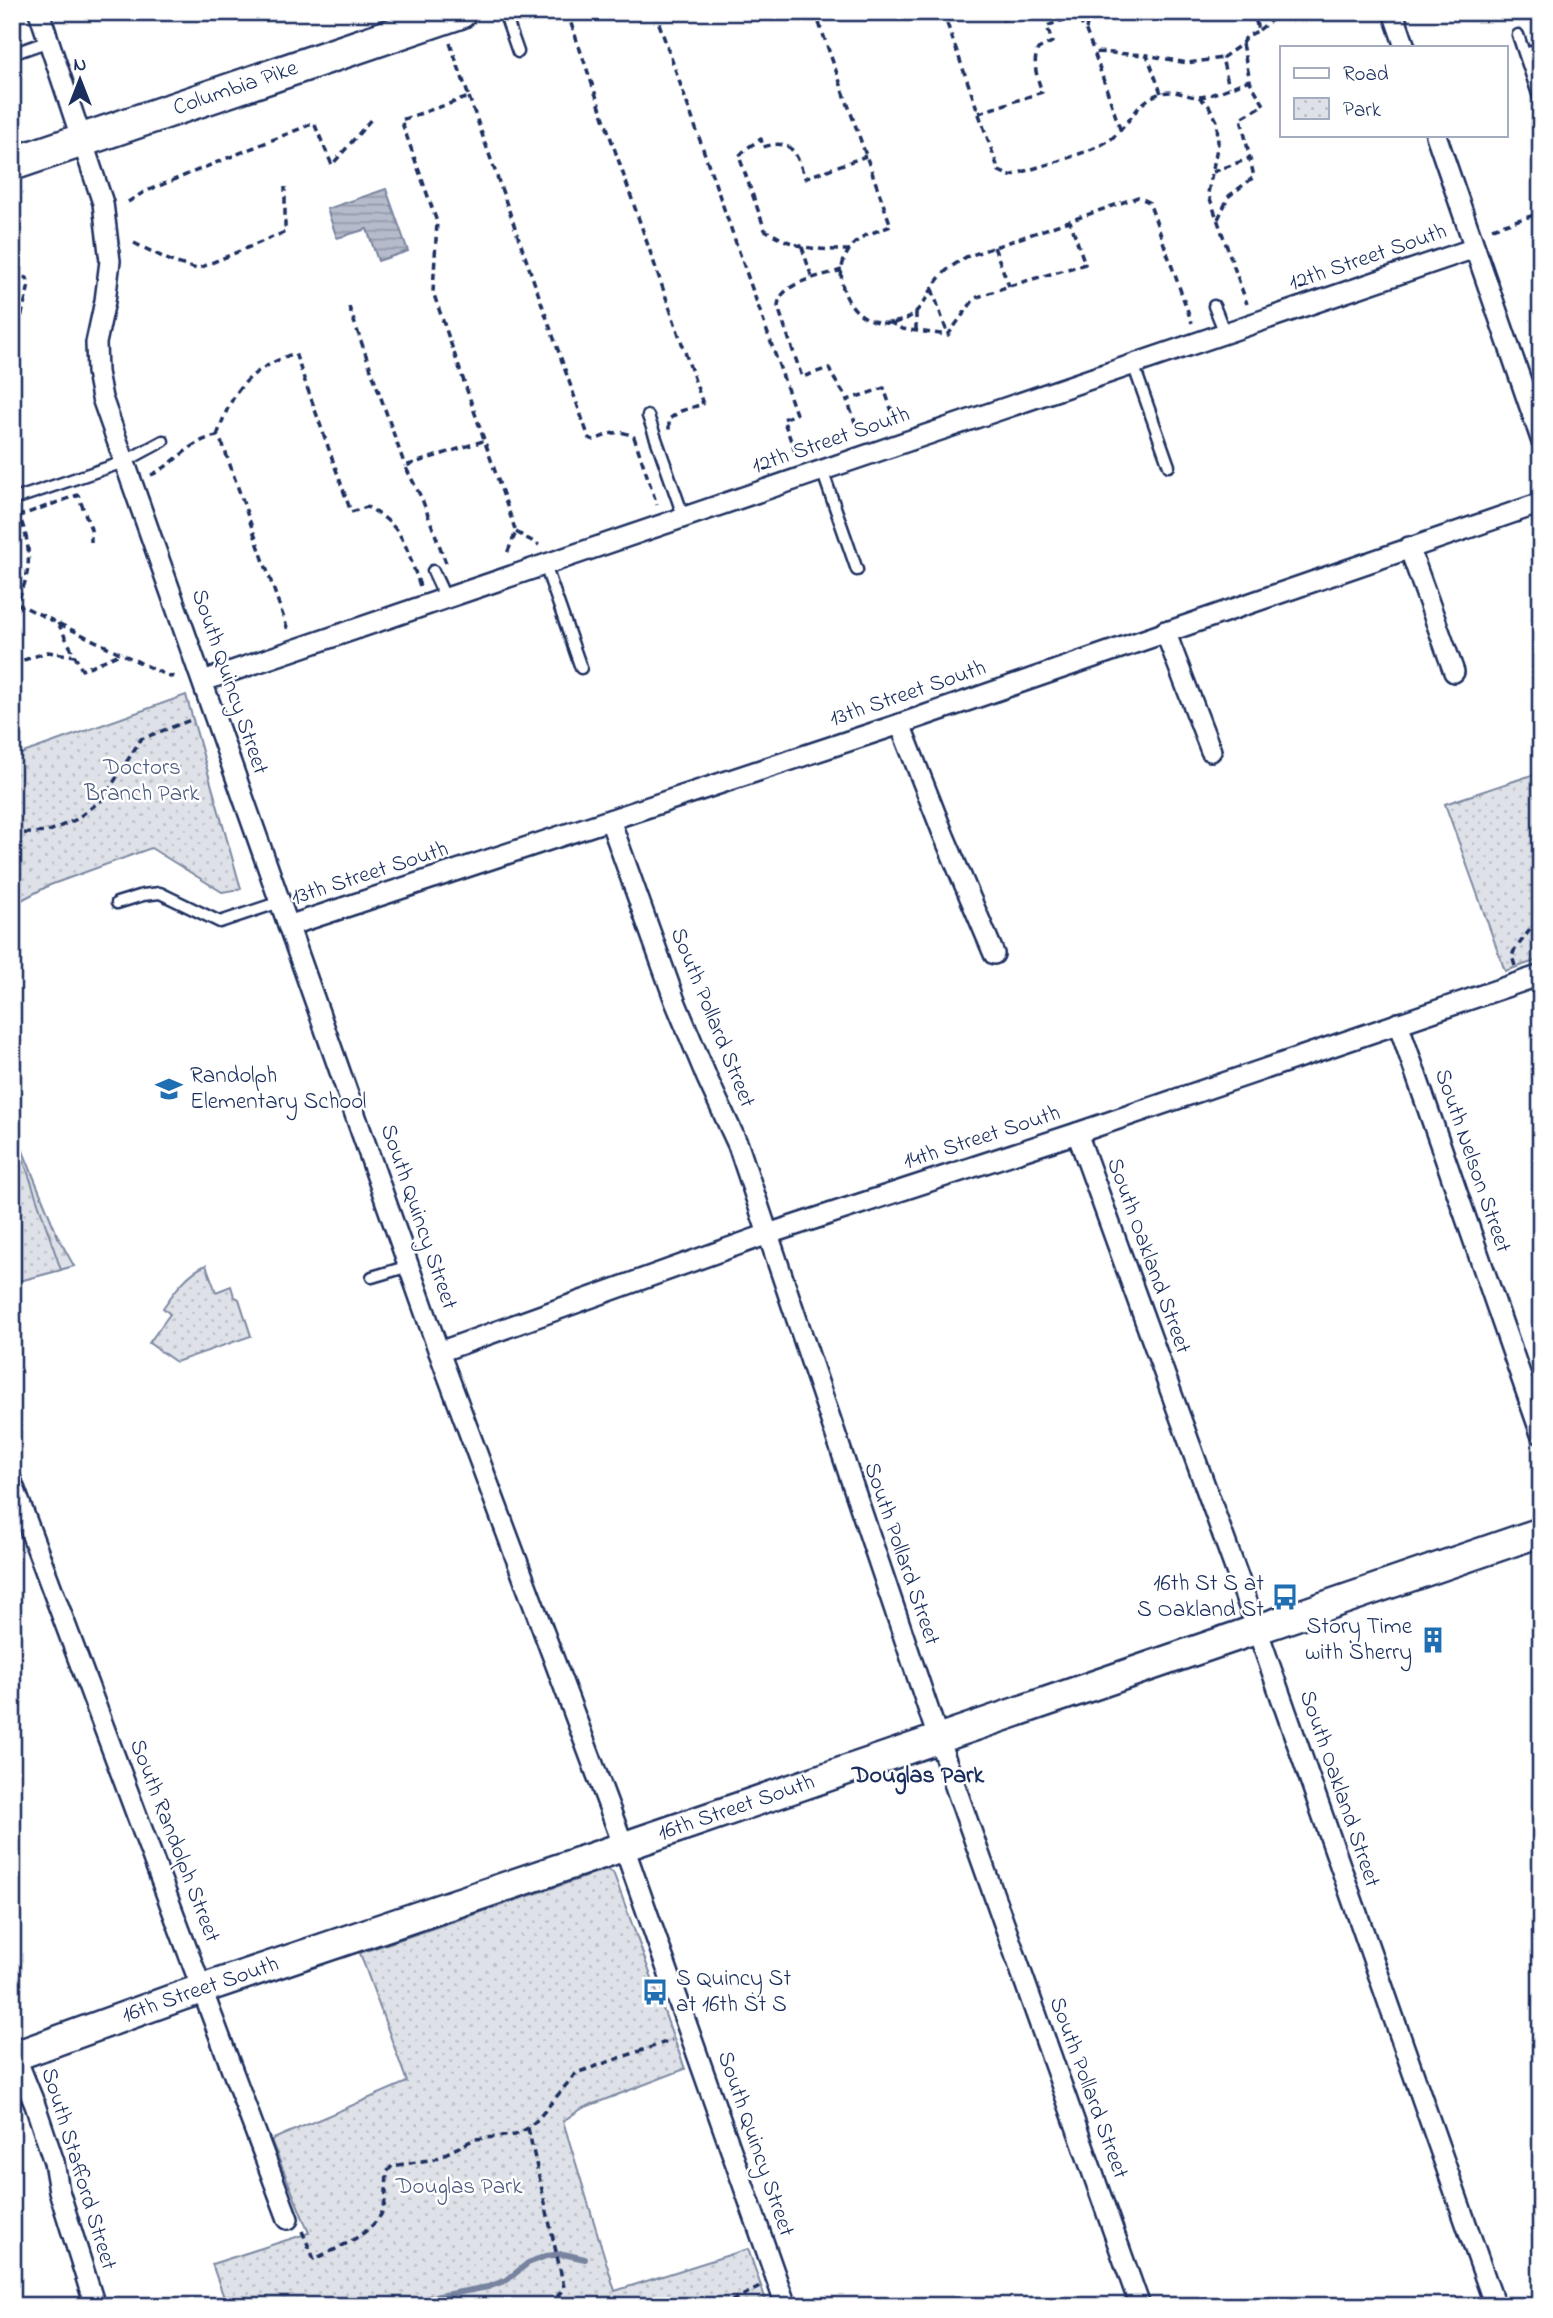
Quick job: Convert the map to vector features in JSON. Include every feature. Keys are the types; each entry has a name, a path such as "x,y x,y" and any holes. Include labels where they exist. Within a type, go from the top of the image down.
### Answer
{"main road":[{"name":"Columbia Pike","path":"12,164 460,12"}],"street":[{"path":"1393,12 1405,46"},
{"name":"South Quincy Street","path":"44,14 49,41 103,204 110,261 96,343 97,372 102,398 439,1352 624,1847 786,2306"},
{"path":"1436,136 1541,439"},
{"name":"12th Street South","path":"203,681 1475,248"},
{"name":"13th Street South","path":"288,926 900,724 1541,503"},
{"path":"1409,547 1454,671"},
{"path":"1165,631 1211,751"},
{"path":"900,724 994,954"},
{"name":"South Pollard Street","path":"610,820 675,1001 738,1145 938,1738 1140,2306"},
{"name":"14th Street South","path":"439,1352 768,1234 1077,1133 1541,975"},
{"name":"South Nelson Street","path":"1398,1023 1541,1434"},
{"name":"South Oakland Street","path":"1077,1133 1257,1629 1495,2306"},
{"name":"South Randolph Street","path":"12,1482 288,2219"},
{"name":"16th Street South","path":"13,2054 1541,1532"},
{"name":"South Stafford Street","path":"13,2054 35,2105 54,2162 59,2191 95,2306"}],"lane":[{"path":"504,12 518,52"},
{"path":"1518,35 1541,103"},
{"path":"12,54 49,41"},
{"path":"1525,54 1541,49"},
{"path":"1214,306 1225,333"},
{"path":"1133,364 1169,466"},
{"path":"648,416 684,518"},
{"path":"12,500 124,462 163,441"},
{"path":"822,470 858,570"},
{"path":"545,565 581,668"},
{"path":"433,571 446,599"},
{"path":"117,903 160,893 220,922 279,902"},
{"path":"372,1278 410,1266"}],"path":[{"path":"567,12 703,404 681,411 669,419 668,432"},
{"path":"655,12 796,414 783,419 797,457"},
{"path":"822,12 818,20 891,226 861,238 843,263 845,297 854,310 869,319 889,322 901,320 916,312 952,266 966,257 1138,197 1149,202 1192,323"},
{"path":"943,12 999,171 1010,176 1098,146 1112,138 1136,109 1161,93 1179,92 1199,97 1209,106 1217,121 1218,142 1208,193 1247,304"},
{"path":"997,12 999,21 1025,12"},
{"path":"1051,12 1055,23"},
{"path":"1086,31 1090,12"},
{"path":"1254,12 1258,31"},
{"path":"1094,52 1147,55 1187,63 1222,58 1242,44 1247,36 1274,18 1266,12"},
{"path":"979,113 1042,92 1034,58 1038,49 1052,42 1046,26 1076,14 1086,31 1120,129"},
{"path":"450,43 589,438 594,440 624,431 634,437 657,505"},
{"path":"1218,219 1229,196 1254,177 1241,118 1264,105 1248,80 1242,44"},
{"path":"1147,55 1161,93"},
{"path":"1222,58 1229,87"},
{"path":"1199,97 1248,80"},
{"path":"469,97 401,120 438,222 433,292 516,532 539,545"},
{"path":"128,202 144,192 313,123 332,165 373,117"},
{"path":"850,250 813,250 783,240 765,230 739,156 761,139 763,147 777,143 790,147 797,155 805,177 866,156"},
{"path":"1213,172 1250,158"},
{"path":"134,243 187,268 205,267 285,232 285,187"},
{"path":"1492,228 1541,213"},
{"path":"948,335 975,298 1084,264 1070,221"},
{"path":"802,247 813,279"},
{"path":"994,247 1009,286"},
{"path":"842,270 790,287 781,294 778,307 802,377 829,368 833,379 841,386 860,436"},
{"path":"12,274 27,278 29,285 12,355"},
{"path":"932,289 948,335"},
{"path":"349,307 405,466 422,499 451,575"},
{"path":"916,312 916,331"},
{"path":"889,322 902,329 948,335"},
{"path":"12,331 19,331"},
{"path":"217,436 229,404 241,386 257,371 295,353 351,512 367,507 393,524 401,534 420,586"},
{"path":"847,400 884,388 897,423"},
{"path":"12,401 12,411"},
{"path":"151,475 161,471 191,445 217,436"},
{"path":"217,436 223,445 288,630"},
{"path":"405,466 483,441"},
{"path":"12,609 26,578 30,554 27,533 19,516 78,495 91,529 91,542"},
{"path":"506,556 516,532"},
{"path":"16,603 170,677 179,675"},
{"path":"58,623 82,670 122,653"},
{"path":"12,664 48,652 75,656"},
{"path":"12,834 47,832 75,820 103,799 141,739 193,719"},
{"path":"1516,968 1512,956 1514,951 1541,915"},
{"path":"288,2219 296,2223 304,2234 314,2259 367,2230 382,2215 387,2172 392,2166 435,2160 475,2139 514,2135 538,2119 576,2073 674,2039"},
{"path":"528,2128 564,2287 559,2296 542,2306"},
{"path":"721,2306 761,2287"}],"green space":[{"name":"Doctors Branch Park","path":"186,695 241,889 222,892 151,848 50,885 12,905 12,757"},
{"path":"1541,772 1541,959 1505,971 1445,804"},
{"path":"12,1124 58,1237 74,1266 12,1283"},
{"path":"12,1126 61,1270 12,1283"},
{"path":"206,1265 216,1292 231,1286 234,1296 239,1299 251,1336 176,1362 149,1343 170,1314 163,1308 187,1278"},
{"name":"Douglas Park","path":"605,1869 613,1872 685,2069 583,2108 563,2121 615,2291 748,2249 768,2306 227,2306 212,2264 309,2233 271,2140 407,2082 360,1953"}],"water":[{"path":"386,189 408,251 378,261 367,229 337,238 327,209"}],"waterway":[{"path":"420,2306 428,2298 488,2287 507,2280 528,2263 546,2256 563,2254 585,2259"}],"place":[{"name":"Randolph Elementary School","path":"169,1089"},
{"name":"16th St S at S Oakland St","path":"1285,1597"},
{"name":"Story Time with Sherry","path":"1433,1640"},
{"name":"S Quincy St at 16th St S","path":"655,1992"}],"district":[{"name":"Douglas Park","path":"918,1776"}]}
